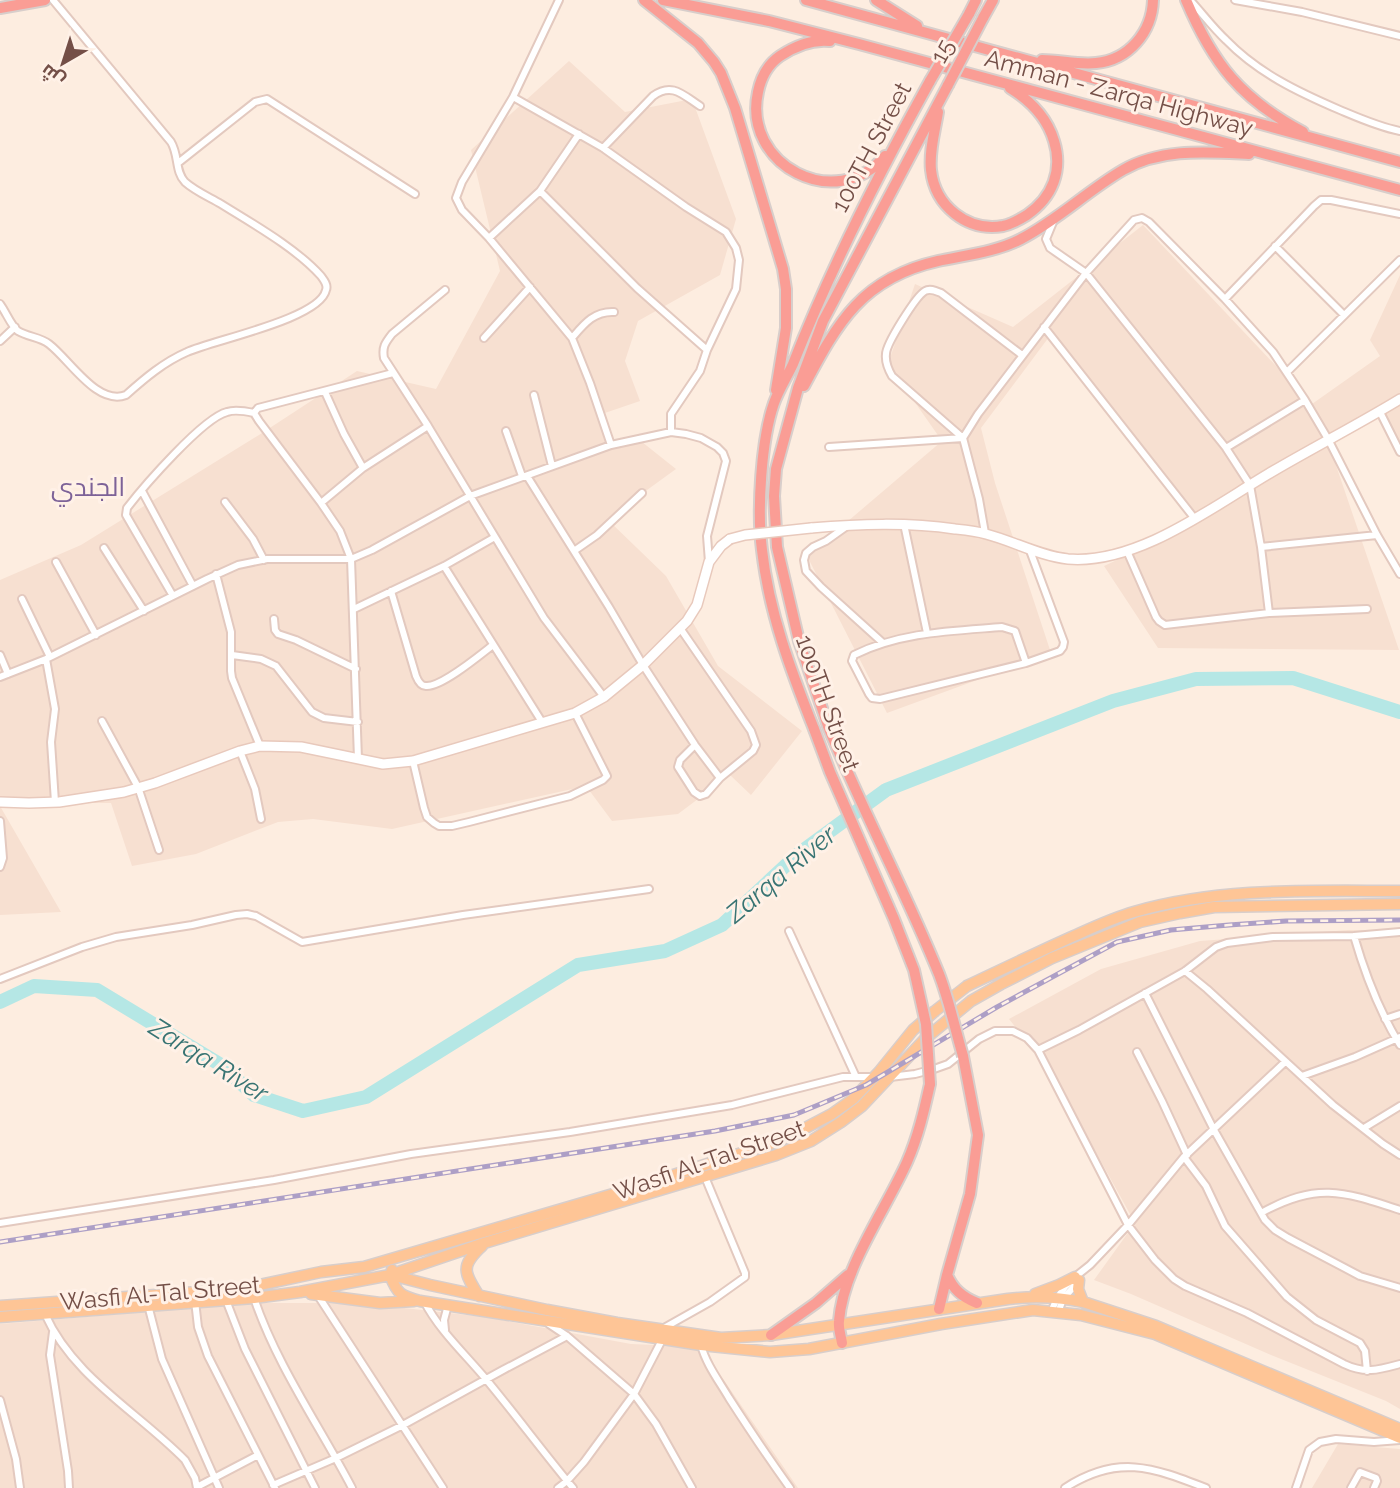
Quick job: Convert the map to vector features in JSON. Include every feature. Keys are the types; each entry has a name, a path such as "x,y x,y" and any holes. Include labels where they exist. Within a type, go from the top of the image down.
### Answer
{"highway":[{"path":"0,8 44,0"},
{"path":"644,0 689,35 706,52 720,73 735,108 778,250 786,289 785,341 774,402"},
{"name":"Amman - Zarqa Highway","path":"663,0 768,21 859,44 1400,190"},
{"name":"Amman - Zarqa Highway","path":"806,0 1400,162"},
{"path":"876,0 925,32"},
{"name":"15","path":"930,81 976,0"},
{"name":"15","path":"948,85 993,0"},
{"path":"1032,62 1052,60 1093,63 1120,56 1135,44 1146,30 1153,0"},
{"path":"1188,0 1204,40 1220,65 1241,88 1264,108 1321,141"},
{"path":"859,44 816,41 789,50 775,60 764,75 758,93 755,111 761,135 781,163 796,173 820,182 838,181 863,173 878,164 895,143"},
{"name":"100TH Street","path":"842,1343 838,1325 850,1273 906,1164 922,1119 930,1084 926,1024 914,970 830,772 787,658 770,597 761,549 760,496 765,444 774,402 854,225 930,81"},
{"path":"939,102 930,161 939,196 954,214 974,225 985,227 1013,223 1031,212 1045,198 1054,184 1058,160 1052,135 1039,112 1023,96 999,82"},
{"name":"100TH Street","path":"939,1309 970,1195 978,1135 963,1056 940,977 853,787 828,726 799,641 777,547 774,496 776,469 793,403 811,351 834,298 948,85"},
{"path":"793,403 836,327 855,305 895,274 921,264 993,250 1019,240 1054,220 1123,170 1146,161 1197,152 1267,155"},
{"path":"771,1335 816,1304 850,1273"},
{"path":"947,1275 962,1295 977,1303"}],"main road":[{"name":"Wasfi Al-Tal Street","path":"0,1306 241,1289 321,1272 364,1267 627,1190 773,1143 832,1114 853,1099 875,1077 913,1030 967,986 1109,920 1219,895 1284,891 1400,891"},
{"name":"Wasfi Al-Tal Street","path":"0,1317 254,1298 390,1275 485,1243 776,1155 811,1141 862,1107 926,1038 971,1001 1052,958 1140,922 1214,907 1400,904"},
{"path":"479,1296 468,1280 466,1265 485,1243"},
{"path":"390,1275 399,1257"},
{"path":"364,1267 479,1296 701,1345 748,1351 810,1349 1033,1310 1097,1318 1155,1334 1400,1439"},
{"path":"390,1275 399,1293 404,1296 448,1306 661,1335 721,1338 771,1335 977,1303 1028,1297 1060,1298 1083,1302 1156,1326 1400,1429"},
{"path":"1028,1297 1077,1278 1083,1302"},
{"path":"300,1292 384,1303 422,1301"},
{"path":"939,1309 941,1324"}],"street":[{"path":"0,304 15,327 45,341 102,394 120,398 170,360 206,345 288,319 317,303 326,290 326,284 316,271 269,235 185,182 179,173 175,149 171,142 54,0"},
{"path":"559,0 513,97 456,198 462,210 489,238 572,338 611,445"},
{"path":"1188,0 1225,39 1269,75 1361,119 1383,128 1400,131"},
{"path":"1235,0 1302,12 1400,36"},
{"path":"603,148 660,90 673,90 700,106"},
{"path":"513,97 603,148 686,207 717,225 726,232 736,248 739,260 736,289 707,349 700,371 671,414 671,432"},
{"path":"178,163 255,102 267,99 415,194"},
{"path":"489,238 540,191 579,134"},
{"path":"540,191 637,288 707,349"},
{"path":"1225,299 1321,200 1400,214"},
{"path":"963,438 972,422 1086,272 1134,220 1142,218 1225,299 1268,346 1287,372 1328,439 1400,575"},
{"path":"1054,220 1046,239 1047,244 1086,272 1226,449 1250,485 1269,613"},
{"path":"1275,246 1345,315"},
{"path":"1287,372 1400,260"},
{"path":"484,338 530,287"},
{"path":"445,290 392,334 382,349 384,358 544,618 604,697"},
{"path":"985,533 963,438 892,376 885,356 887,346 916,300 929,290 941,293 1022,355"},
{"path":"572,338 592,317 614,312"},
{"path":"0,341 15,327"},
{"path":"1044,327 1195,519"},
{"path":"254,413 258,408 393,373"},
{"path":"325,392 363,468"},
{"path":"534,395 552,466"},
{"path":"1226,449 1305,400"},
{"path":"709,562 730,539 745,535 848,525 925,525 985,533 1067,559 1096,558 1127,551 1195,519 1328,439 1400,400"},
{"path":"173,596 126,515 127,508 187,442 216,417 232,411 254,413"},
{"path":"1380,412 1400,452"},
{"path":"254,413 340,531 351,559 358,759"},
{"path":"321,503 363,468 428,426"},
{"path":"506,431 524,476 574,551 643,665 720,778"},
{"path":"0,677 48,658 238,565 264,560 351,559 470,496 611,445 671,432 701,439 718,447 726,461 707,536 709,562 693,614 643,665 604,697 575,713 413,761 383,764 301,747 260,746 138,787 97,796 55,802 0,802"},
{"path":"829,447 963,438"},
{"path":"142,491 193,586"},
{"path":"574,551 597,535 642,493"},
{"path":"225,502 253,538 264,560"},
{"path":"904,524 927,633"},
{"path":"848,525 806,553 806,571 883,643"},
{"path":"1261,548 1377,535"},
{"path":"354,609 444,566 495,537"},
{"path":"104,548 144,611"},
{"path":"1026,663 1012,628 1002,627 927,633 883,643 852,658 869,694 876,699 1026,663 1060,651 1064,642 1029,548"},
{"path":"1127,551 1156,617 1165,625 1269,613 1367,609"},
{"path":"56,562 96,635"},
{"path":"444,566 542,722"},
{"path":"216,574 231,632 232,678 260,746"},
{"path":"391,592 416,676 424,687 449,677 494,645"},
{"path":"22,599 48,658 55,709 51,742 55,802"},
{"path":"274,619 278,634 356,669"},
{"path":"680,628 751,731 757,744 753,751 703,796 694,792 678,767 679,762 695,745"},
{"path":"0,655 8,674"},
{"path":"232,655 261,659 276,666 312,712 319,716 358,722"},
{"path":"413,761 427,817 439,826 452,826 570,796 607,776 575,713"},
{"path":"103,721 138,787 159,850"},
{"path":"240,751 255,789 261,819"},
{"path":"0,826 3,858 0,867"},
{"path":"0,979 82,947 116,937 236,915 256,916 302,942 463,915 649,889"},
{"path":"789,931 856,1077"},
{"path":"1038,1050 1185,971 1216,947 1227,943 1273,937 1354,936 1400,932"},
{"path":"1354,936 1364,970 1385,1019 1398,1037 1400,1045"},
{"path":"1185,971 1333,1105 1400,1155"},
{"path":"1145,993 1214,1130 1261,1213 1275,1230 1360,1276 1400,1288"},
{"path":"1385,1019 1400,1014"},
{"path":"0,1223 274,1180 411,1154 557,1134 732,1105 843,1077 890,1077 934,1069 948,1064 979,1039 995,1031 1013,1031 1027,1038 1038,1050 1128,1225 1155,1260 1174,1279 1358,1370 1367,1371 1400,1364"},
{"path":"1302,1076 1355,1057 1398,1037"},
{"path":"1137,1052 1162,1101 1185,1156 1206,1186 1225,1226 1287,1297 1316,1320 1360,1343 1365,1351 1367,1371"},
{"path":"1055,1312 1060,1298 1128,1225 1185,1156 1284,1062"},
{"path":"1364,1128 1400,1106"},
{"path":"558,1488 584,1462 634,1394 661,1335 745,1277 737,1251 705,1177"},
{"path":"1261,1213 1283,1201 1312,1193 1351,1195 1400,1210"},
{"path":"317,1294 443,1488"},
{"path":"254,1298 274,1347 352,1488"},
{"path":"226,1300 245,1349 315,1488"},
{"path":"195,1301 202,1343 274,1487 403,1425 567,1336"},
{"path":"422,1301 573,1488"},
{"path":"148,1305 162,1359 219,1488"},
{"path":"445,1332 444,1321 448,1306"},
{"path":"45,1314 53,1332 82,1369 185,1460 195,1478 197,1488 258,1455"},
{"path":"544,1321 567,1336 634,1394 656,1424 692,1488"},
{"path":"53,1332 50,1355 69,1488"},
{"path":"701,1345 717,1378 790,1488"},
{"path":"0,1399 16,1459 20,1488"},
{"path":"1296,1488 1309,1450 1320,1442 1336,1439 1374,1442 1400,1439"},
{"path":"1065,1488 1094,1472 1125,1466 1142,1467 1206,1488"},
{"path":"1351,1488 1360,1472 1376,1478 1377,1484 1374,1488"}],"shaded area":[{"path":"569,61 625,112 692,99 736,219 720,275 638,321 625,361 640,401 599,415 607,441 642,442 676,469 607,519 666,576 718,666 802,731 751,795 730,775 678,814 612,821 586,786 392,829 313,819 278,822 196,854 132,866 111,803 0,803 0,580 81,545 357,371 436,389 500,271 471,150"},
{"path":"1143,225 1312,404 1380,356 1370,340 1400,275 1400,450 1380,413 1327,439 1399,650 1158,648 1104,566 1195,524 1049,337 981,428 995,483 1051,653 887,713 807,556 942,441 888,364 915,284 1013,327"},
{"path":"0,806 61,912 0,915"},
{"path":"1349,930 1400,931 1400,1409 1094,1280 1135,1223 1051,1071 1009,1019 1101,969 1200,941"},
{"path":"255,1303 359,1303 485,1317 631,1344 701,1347 798,1488 0,1488 0,1324"},
{"path":"1338,1444 1400,1449 1400,1488 1312,1488"}],"waterway":[{"name":"Zarqa River","path":"0,1002 34,986 97,990 221,1065 254,1095 303,1111 366,1097 578,965 665,951 722,925 797,855 886,790 1113,701 1196,679 1293,678 1400,712"}],"railway":[{"path":"0,1242 715,1131 794,1115 866,1085 997,1007 1117,942 1171,930 1229,925 1286,921 1400,920"}],"district":[{"name":"الجندي","path":"88,487"}]}
